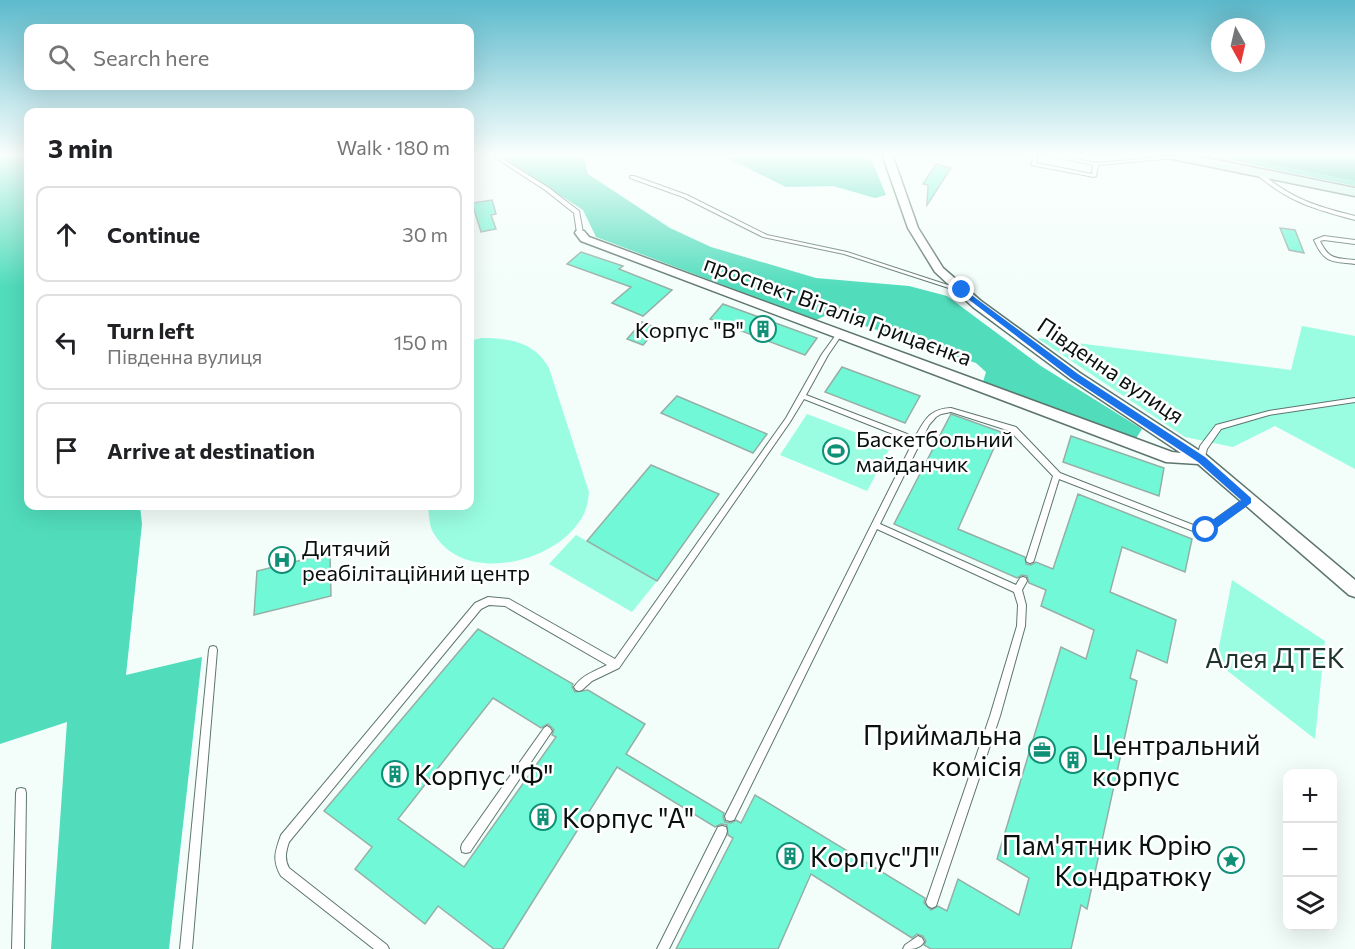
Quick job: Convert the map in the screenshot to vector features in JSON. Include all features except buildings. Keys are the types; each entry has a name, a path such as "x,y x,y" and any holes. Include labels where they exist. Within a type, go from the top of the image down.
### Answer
{"street":[{"name":"Південна вулиця","path":"903,198 913,228 939,270 962,290 1074,376 1201,459 1355,590"},
{"name":"проспект Віталія Грицаєнка","path":"580,233 585,238 1171,458 1201,459"}],"lane":[{"name":"проспект Віталія Грицаєнка","path":"559,198 577,212 580,233"},
{"path":"690,198 765,236 845,253 962,290"},
{"path":"1292,198 1303,204 1355,218"},
{"path":"1355,242 1324,238 1317,240 1323,255 1327,258 1355,262"},
{"path":"579,687 595,675 616,665 803,396 815,367 840,333"},
{"path":"803,396 917,441"},
{"path":"1201,459 1203,448 1219,427 1269,413 1355,400"},
{"path":"730,816 917,441 934,412 951,410 1013,429 1057,476 1201,531 1206,530 1248,500"},
{"path":"1030,560 1057,476"},
{"path":"875,525 1021,585 1021,626 995,716 932,902"},
{"path":"383,949 285,872 279,863 281,849 293,831 478,606 488,601 507,602 616,665"},
{"path":"186,949 213,650"},
{"path":"465,848 547,731"},
{"path":"18,949 21,793"},
{"path":"663,949 722,831"}],"green space":[{"path":"1302,326 1355,336 1355,469 1275,426 1233,447 1185,437 1037,338 1291,370"},
{"path":"502,339 521,343 537,352 543,359 549,368 589,492 583,515 566,537 528,558 506,563 485,563 464,559 446,549 433,532 429,516 428,510 474,510 474,340"},
{"name":"Баскетбольний майданчик","path":"807,414 891,446 867,491 780,455"},
{"path":"576,535 657,581 632,612 549,564"},
{"name":"Алея ДТЕК","path":"1232,580 1325,641 1315,739 1216,662"}],"shaded area":[{"path":"0,198 24,198 24,510 140,510 142,524 126,675 202,657 169,949 51,949 67,722 0,744"},
{"path":"565,198 625,198 670,228 711,247 816,278 909,286 947,296 1041,366 1142,429 1135,440 983,382 986,372 976,363 829,314 816,320 596,237 583,210"}],"place":[{"name":"Корпус \"В\"","path":"763,329"},
{"name":"Баскетбольний майданчик","path":"836,451"},
{"name":"Дитячий реабілітаційний центр","path":"282,560"},
{"name":"Приймальна комісія","path":"1042,750"},
{"name":"Центральний корпус","path":"1073,760"},
{"name":"Корпус \"Ф\"","path":"395,774"},
{"name":"Корпус \"А\"","path":"543,817"},
{"name":"Корпус\"Л\"","path":"790,856"},
{"name":"Пам'ятник Юрію Кондратюку","path":"1231,860"}],"route":[{"path":"962,290 977,304 1074,376 1201,459 1248,500 1206,530"}]}
